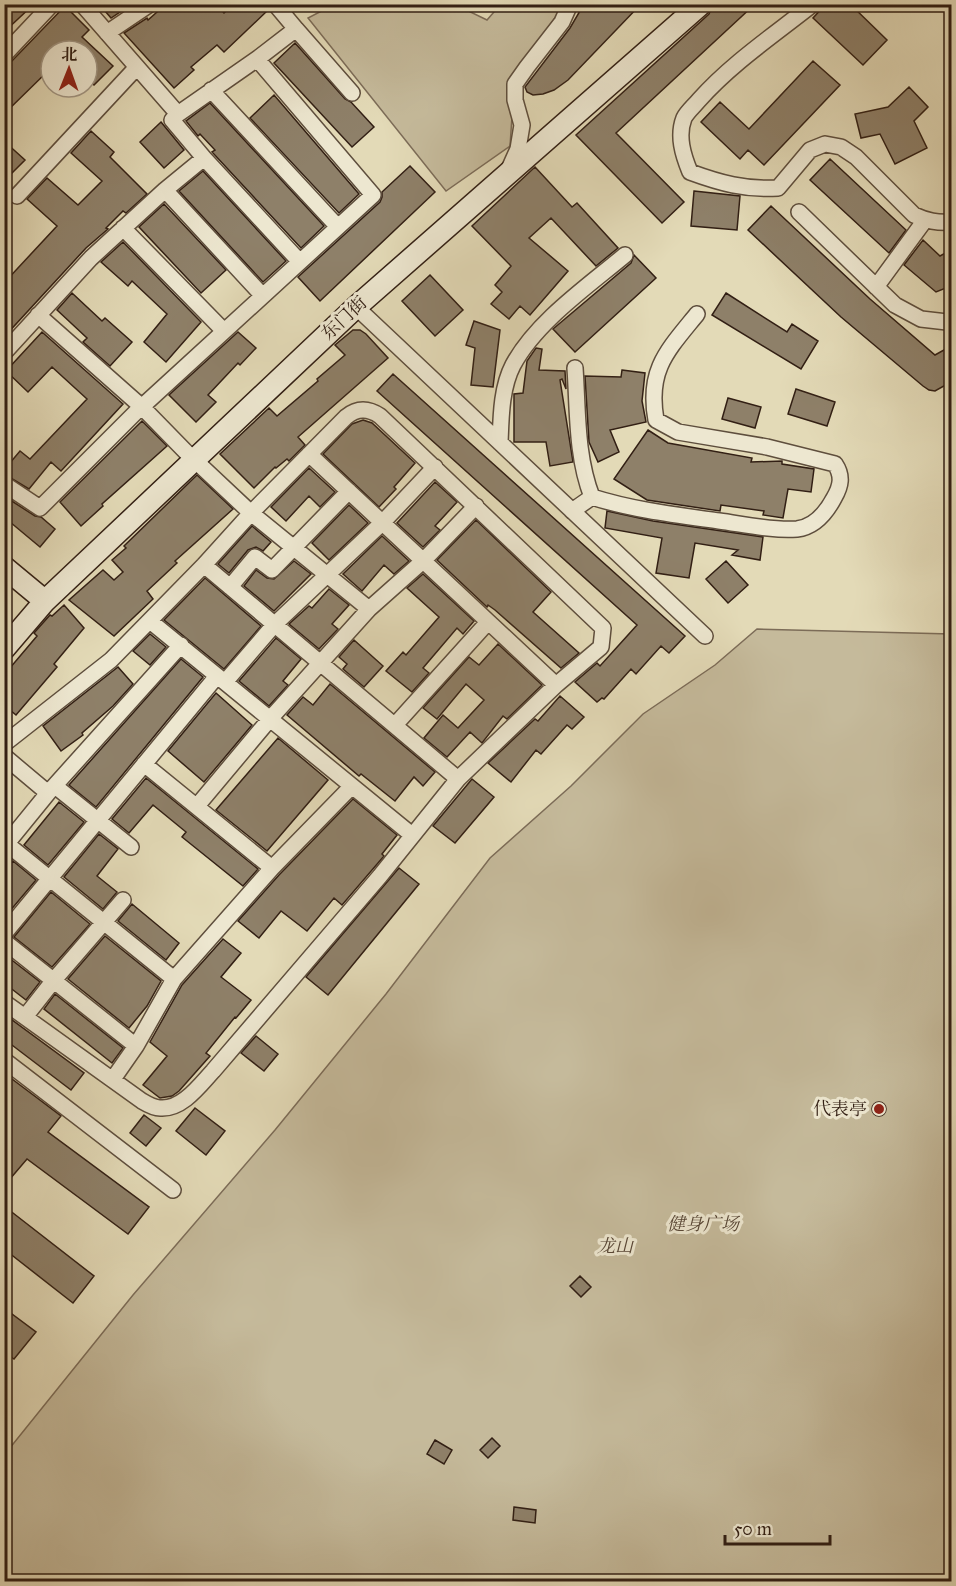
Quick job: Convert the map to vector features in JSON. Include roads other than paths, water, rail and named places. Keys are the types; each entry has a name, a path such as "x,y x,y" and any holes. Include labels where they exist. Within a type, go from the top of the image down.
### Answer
{"street":[{"path":"4,55 52,4"},
{"path":"82,4 178,114"},
{"path":"107,33 150,4"},
{"path":"275,4 352,93"},
{"path":"506,174 517,150 522,125 515,100 515,84 562,22 570,4"},
{"name":"东门街","path":"7,636 41,598 351,296 685,4"},
{"name":"东门街","path":"190,455 700,4"},
{"path":"813,4 741,60 707,91 685,116 680,136 690,172 717,182 752,189 778,188 810,150 825,144 841,147 856,157 914,215 938,223 951,222"},
{"path":"296,29 172,120 300,262"},
{"path":"4,484 40,508 142,407 373,195 257,59"},
{"path":"17,196 136,67"},
{"path":"211,90 338,228"},
{"path":"4,353 91,258 165,190 204,158"},
{"path":"165,190 262,295"},
{"path":"799,212 895,306 921,319 947,322 951,320"},
{"path":"876,287 924,220"},
{"path":"123,228 224,331"},
{"path":"500,443 502,404 512,367 533,337 574,297 625,255"},
{"path":"356,307 705,636"},
{"path":"592,497 617,505 661,512 754,526 798,529 820,519 835,497 841,481 835,464 767,447 678,432 656,420 652,400 657,372 668,350 697,314"},
{"path":"38,315 142,407 251,513 369,609"},
{"path":"575,368 584,477 592,497"},
{"path":"4,744 111,660 346,417 352,412 362,410 372,411 380,416 603,628 601,647 556,685 458,779 380,876 192,1094 173,1106 158,1109 142,1101 4,1002"},
{"path":"309,454 556,685"},
{"path":"4,934 144,764 221,679 274,625 382,523 435,467"},
{"path":"230,587 255,557 272,570 349,491"},
{"path":"572,511 592,497"},
{"path":"197,806 269,720 369,609 423,561 476,506"},
{"path":"204,565 458,779"},
{"path":"4,567 41,598"},
{"path":"150,621 412,835"},
{"path":"395,725 488,622"},
{"path":"174,979 6,846 52,789 180,645"},
{"path":"4,756 97,820 131,847"},
{"path":"144,764 272,868"},
{"path":"113,1079 136,1046 174,979 272,868 352,786"},
{"path":"25,1017 123,900"},
{"path":"4,941 136,1046"},
{"path":"4,1060 173,1190"}],"place":[{"name":"代表亭","path":"879,1109"}],"park label":[{"name":"健身广场","path":"703,1224"},
{"name":"龙山","path":"615,1246"}]}
